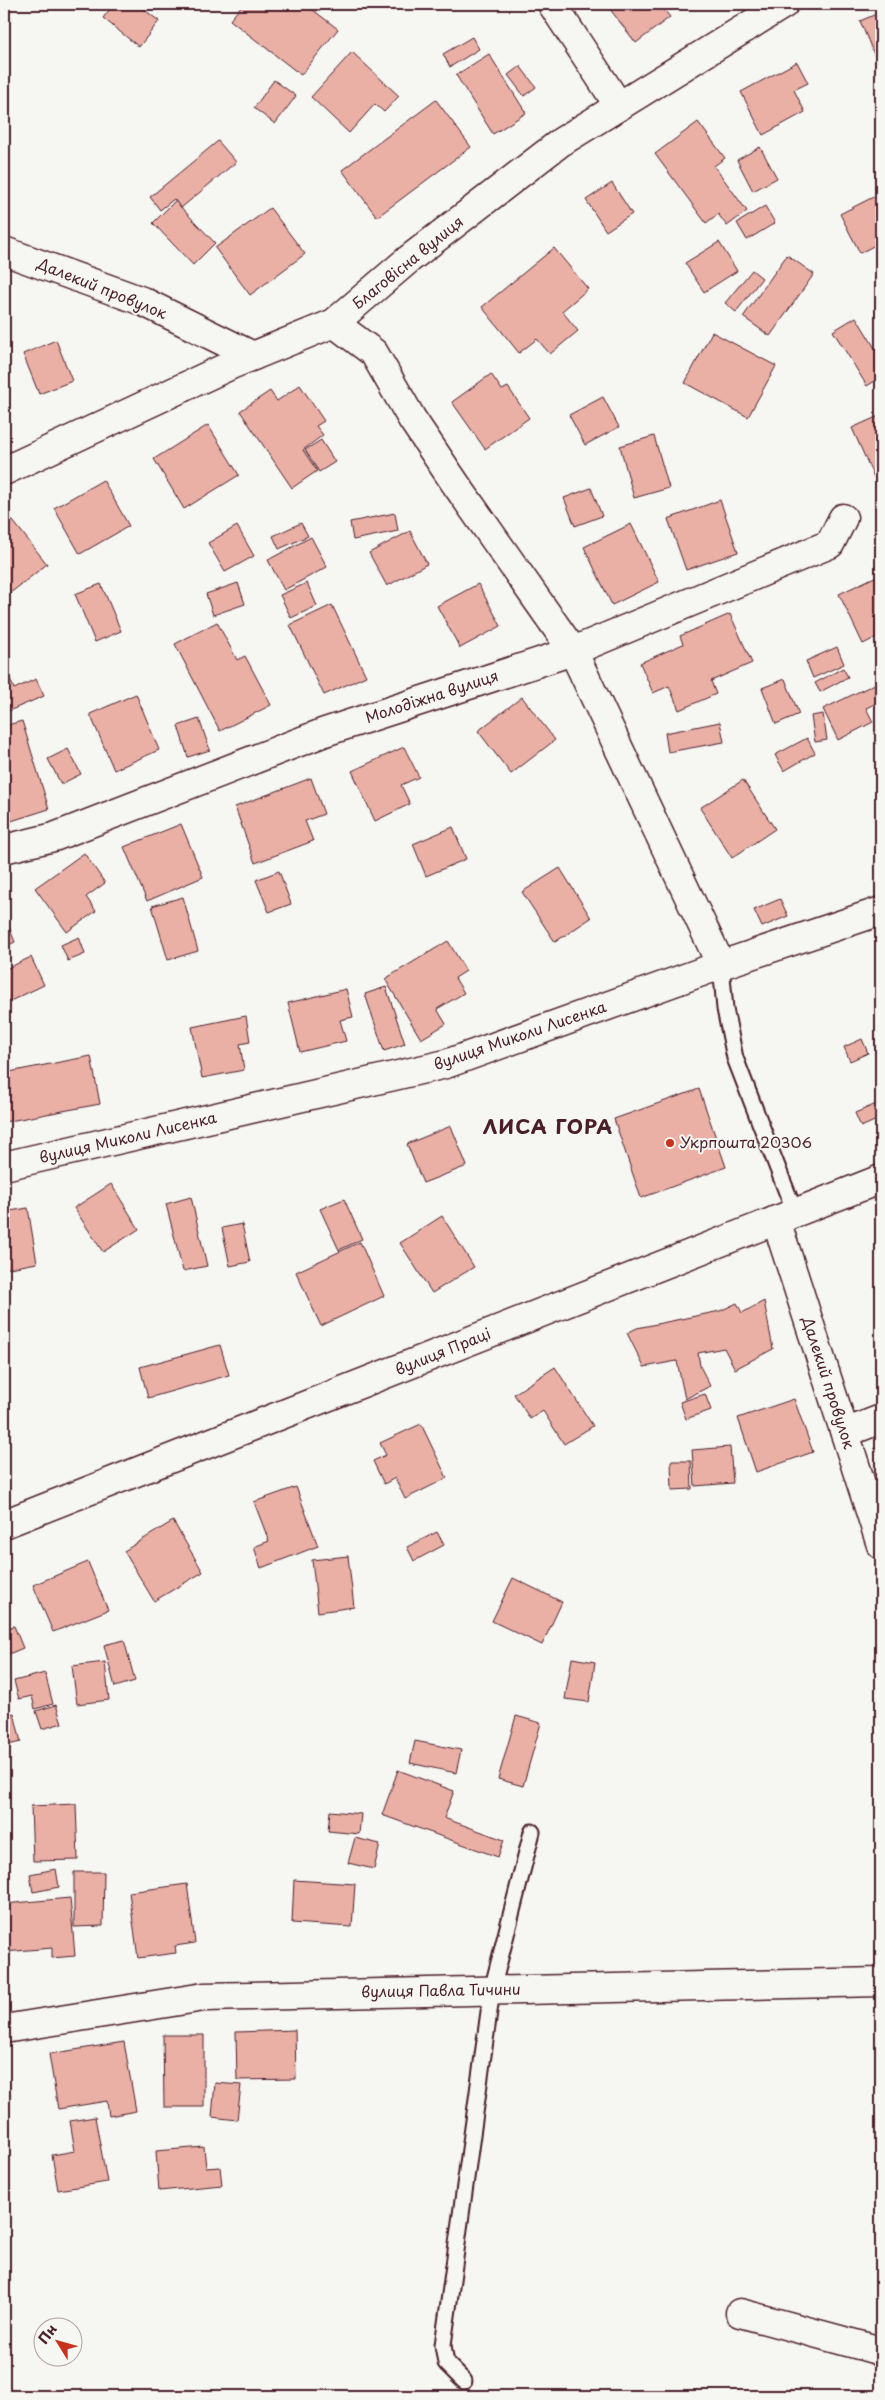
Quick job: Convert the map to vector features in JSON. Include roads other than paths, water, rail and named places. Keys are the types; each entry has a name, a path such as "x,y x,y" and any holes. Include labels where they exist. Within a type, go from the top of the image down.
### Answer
{"street":[{"path":"552,4 619,106"},
{"name":"Благовісна вулиця","path":"4,471 253,356 334,323 409,259 561,142 784,4"},
{"name":"Далекий провулок","path":"4,251 142,301 253,356"},
{"path":"334,323 374,353 412,419 449,475 508,562 573,651 721,965"},
{"name":"Молодіжна вулиця","path":"4,849 54,837 325,732 573,651 830,544 843,518"},
{"name":"вулиця Миколи Лисенка","path":"4,1166 446,1064 721,965 881,912"},
{"name":"вулиця Праці","path":"4,1524 881,1179"},
{"name":"Далекий провулок","path":"785,1216 845,1433 881,1545"},
{"path":"845,1433 881,1419"},
{"name":"вулиця Павла Тичини","path":"4,2030 204,1997 881,1982"},
{"path":"740,2313 881,2351"}],"lane":[{"path":"721,965 725,1008 735,1058 785,1216"},
{"path":"464,2381 446,2363 443,2345 492,1990 532,1832"}],"place":[{"name":"Укрпошта 20306","path":"670,1143"}],"district":[{"name":"ЛИСА ГОРА","path":"548,1127"}]}
